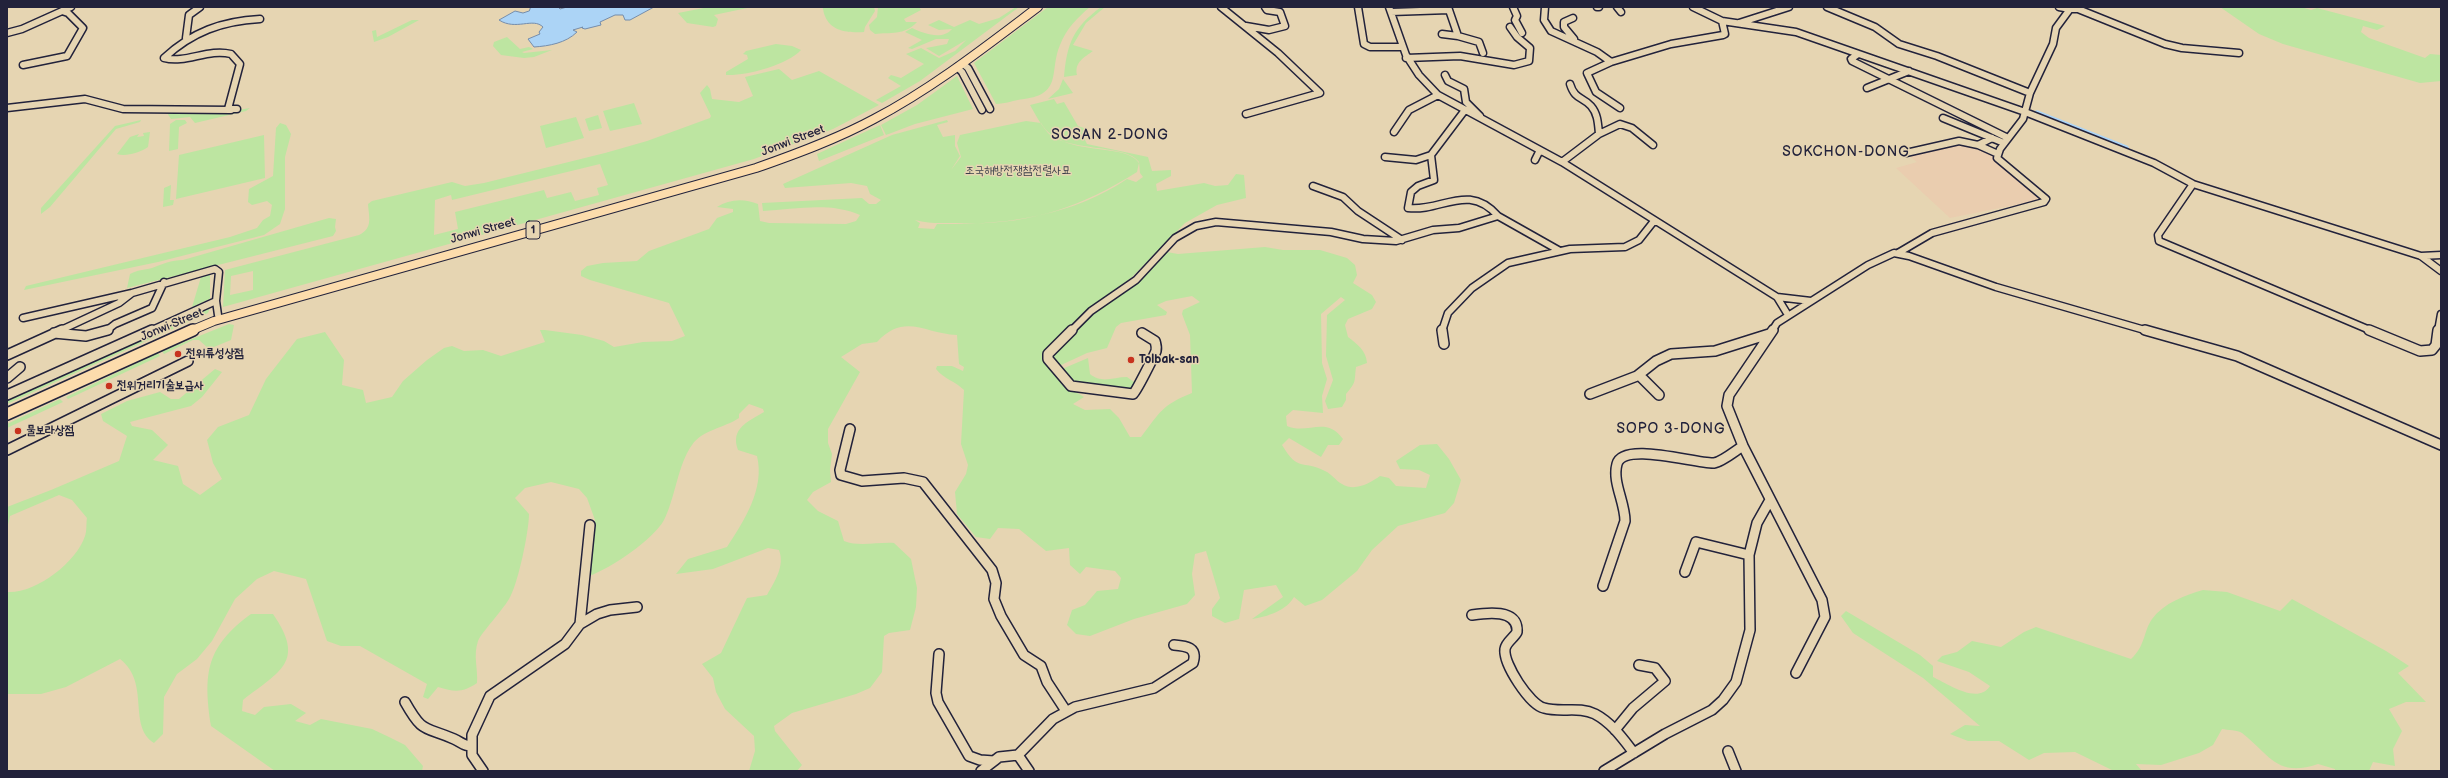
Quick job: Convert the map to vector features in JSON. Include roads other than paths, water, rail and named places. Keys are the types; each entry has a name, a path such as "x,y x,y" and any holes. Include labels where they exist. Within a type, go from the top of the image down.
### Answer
{"main road":[{"name":"Jonwi Street","path":"7,409 164,336 218,315 754,165 782,155 845,130 910,94 1030,7"},
{"name":"Jonwi Street","path":"7,414 157,344 214,321 749,170 784,158 847,132 890,111 960,66 1038,7"}],"street":[{"path":"7,32 22,29 71,7"},
{"path":"186,38 185,35 189,15 199,7"},
{"path":"1221,7 1278,53 1320,93 1246,114"},
{"path":"1245,26 1269,30 1285,26 1286,24 1280,12 1267,10 1265,7"},
{"path":"1358,7 1364,44 1370,47 1400,47"},
{"path":"1513,7 1517,16 1515,20 1522,33"},
{"path":"1545,7 1542,22 1544,26 1611,62"},
{"path":"1686,7 1694,7 1722,21 1796,32 1909,71 2025,112 2154,163 2193,184 2421,256 2441,271"},
{"path":"1738,24 1789,7"},
{"path":"1827,7 1861,21 1894,39 1898,44 1937,56 2030,93"},
{"path":"2059,7 2070,9 2078,8 2166,44 2182,48 2239,53"},
{"path":"1458,36 1449,8 1390,9 1400,47 1406,58 1428,87 1438,95 1562,162 1654,221 1778,297 1811,301"},
{"path":"1796,673 1825,617 1822,600 1743,446 1727,406 1729,395 1777,324 1788,315 1868,265 1886,256 1898,253 1911,243 1953,225 2044,202 2046,199 1997,158 2006,140 2023,119 2030,93 2053,44 2056,28 2070,9"},
{"path":"23,65 67,56 73,48 83,28 68,13 62,11"},
{"path":"1573,18 1564,22 1564,27 1579,44"},
{"path":"7,108 85,99 123,109 234,109 228,109 228,105 240,61 231,54 225,52 165,59 186,38 216,26 260,19"},
{"path":"1620,108 1596,92 1587,73 1611,62 1671,44 1725,34 1722,21"},
{"path":"1406,58 1468,57 1502,64 1523,64 1529,61 1531,56 1530,48 1517,38 1510,27"},
{"path":"1442,34 1458,36 1479,42 1483,53"},
{"path":"1858,54 1852,61 2006,140"},
{"path":"960,66 968,68 990,109"},
{"path":"960,66 982,110"},
{"path":"1867,88 1890,80 1909,71"},
{"path":"1445,75 1448,82 1464,90 1466,102 1483,120"},
{"path":"1570,84 1573,94 1591,106 1597,116 1599,134"},
{"path":"1394,132 1409,110 1438,95"},
{"path":"1385,157 1416,160 1431,155 1465,110"},
{"path":"1943,118 1992,138 2006,140"},
{"path":"1562,162 1599,134 1616,125 1624,125 1638,132 1653,145"},
{"path":"1978,145 1992,138"},
{"path":"1906,153 1960,141 1978,145 1998,154"},
{"path":"1536,160 1540,150"},
{"path":"1431,155 1434,180 1419,184 1412,189 1407,201 1408,208 1416,209 1470,199 1493,210 1498,216 1552,248 1561,251"},
{"path":"2193,184 2158,235 2159,241 2420,351 2432,350 2436,345 2441,314"},
{"path":"1313,186 1343,197 1358,211 1402,240"},
{"path":"1142,333 1152,337 1156,343 1157,351 1144,372 1140,386 1133,394 1083,389 1071,386 1048,359 1048,354 1053,348 1091,311 1136,280 1175,238 1196,226 1216,222 1331,232 1363,239 1402,240 1423,232 1459,228 1498,216"},
{"path":"1444,344 1442,327 1448,314 1472,288 1513,261 1576,249 1625,247 1639,240 1654,221"},
{"path":"1898,253 1996,287 2237,356 2441,445"},
{"path":"2421,256 2441,255"},
{"path":"23,318 117,295 132,293 164,282 218,270 216,301 218,315"},
{"path":"54,333 84,338 112,327 119,322 152,308 164,282"},
{"path":"7,355 119,303 132,293"},
{"path":"1778,297 1788,315"},
{"path":"7,395 216,301"},
{"path":"1590,394 1639,375 1656,361 1671,354 1715,351 1769,334"},
{"path":"7,450 188,361"},
{"path":"7,378 20,367"},
{"path":"1639,375 1659,395"},
{"path":"850,429 840,470 841,475 856,481 911,478 923,482 992,570 996,583 994,599 1001,616 1024,655 1041,666 1047,682 1066,711"},
{"path":"1603,586 1625,521 1625,510 1615,475 1617,462 1621,457 1639,454 1715,463 1743,446"},
{"path":"1604,771 1665,734 1712,710 1723,700 1736,682 1750,630 1749,555 1757,523 1770,500"},
{"path":"580,624 582,589 590,525"},
{"path":"1685,572 1696,542 1749,555"},
{"path":"483,771 472,755 472,735 490,696 565,644 580,624 596,614 610,610 637,607"},
{"path":"1472,615 1498,612 1508,615 1515,623 1517,629 1516,634 1507,643 1505,651 1517,678 1538,706 1544,709 1586,710 1600,716 1616,730 1634,753"},
{"path":"981,771 999,757 1018,756 1039,730 1053,718 1066,711 1075,707 1154,688 1194,662 1195,657 1193,650 1188,646 1174,645"},
{"path":"939,654 936,693 938,702 962,747 969,756 980,760 994,761"},
{"path":"1616,730 1633,708 1665,681 1657,668 1648,664 1639,665"},
{"path":"405,702 419,725 432,732 458,739 465,746 471,746"},
{"path":"1728,751 1736,771"},
{"path":"1018,756 1029,771"}],"water":[{"path":"531,7 558,7 560,9 567,7 654,7 630,20 625,20 623,15 615,15 600,22 601,25 573,30 577,32 573,36 563,41 551,45 534,47 528,39 540,34 539,32 543,27 534,23 512,24 499,20 515,11 523,13 529,11"}],"waterway":[{"path":"2037,113 2126,148"}],"place":[{"name":"전위류성상점","path":"178,354"},
{"name":"Tolbak-san","path":"1131,360"},
{"name":"전위거리기술보급사","path":"109,386"},
{"name":"물보라상점","path":"18,431"}],"district":[{"name":"SOSAN 2-DONG","path":"1110,135"},
{"name":"SOKCHON-DONG","path":"1846,152"},
{"name":"SOPO 3-DONG","path":"1671,429"}],"park label":[{"name":"조국해방전쟁참전렬사묘","path":"1018,171"}]}
